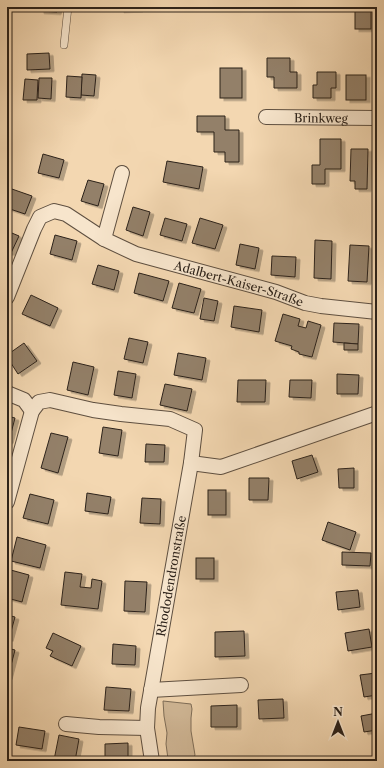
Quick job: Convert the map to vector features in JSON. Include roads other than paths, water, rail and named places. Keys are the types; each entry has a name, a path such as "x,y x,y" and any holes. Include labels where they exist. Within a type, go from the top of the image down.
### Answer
{"street":[{"name":"Brinkweg","path":"266,117 377,118"},
{"path":"104,239 122,173"},
{"name":"Adalbert-Kaiser-Straße","path":"7,298 40,217 54,211 66,214 104,239 136,254 276,292 305,303 377,312"},
{"path":"7,393 24,400 32,411 7,502"},
{"name":"Rhododendronstraße","path":"32,411 39,402 50,400 93,410 170,419 195,430 191,463 150,690 147,728 152,761"},
{"path":"191,463 221,467 377,413"},
{"path":"150,690 242,686"},
{"path":"66,724 98,727 147,728"}],"lane":[{"path":"64,45 68,7"}]}
